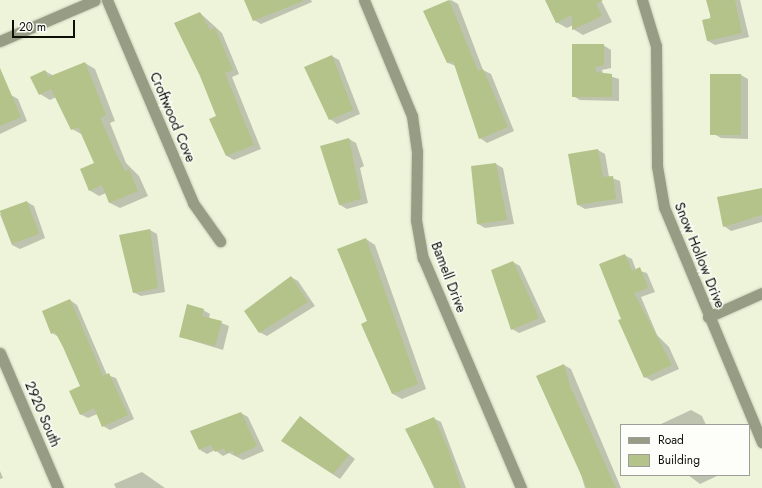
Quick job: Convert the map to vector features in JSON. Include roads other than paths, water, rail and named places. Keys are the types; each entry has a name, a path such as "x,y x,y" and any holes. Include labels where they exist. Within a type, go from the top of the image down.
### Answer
{"street":[{"path":"0,40 95,0"},
{"name":"Croftwood Cove","path":"107,0 193,202 220,241"},
{"name":"Bamell Drive","path":"364,0 412,116 417,152 416,220 423,258 521,488"},
{"name":"Snow Hollow Drive","path":"642,0 657,51 661,194 674,237 762,442"},
{"path":"708,316 762,293"},
{"name":"2920 South","path":"0,353 58,488"}]}
